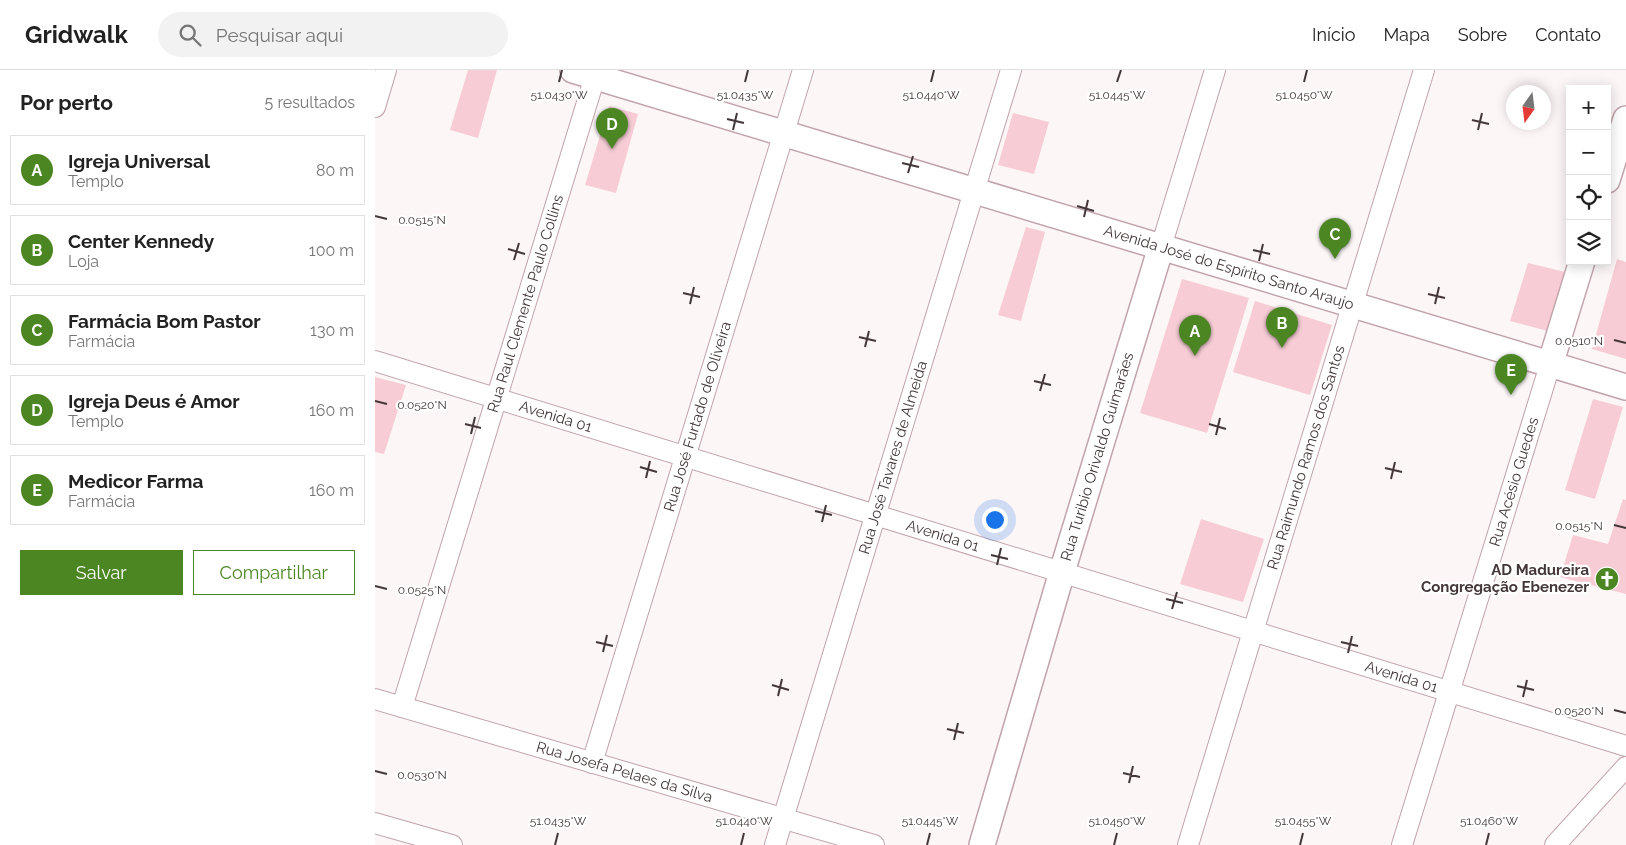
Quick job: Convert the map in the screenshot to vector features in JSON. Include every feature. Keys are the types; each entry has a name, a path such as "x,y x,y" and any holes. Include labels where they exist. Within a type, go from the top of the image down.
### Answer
{"street":[{"path":"375,107 386,70"},
{"name":"Rua José Furtado de Oliveira","path":"592,763 803,70"},
{"name":"Rua José Tavares de Almeida","path":"775,845 1011,70"},
{"name":"Rua Turibio Orivaldo Guimarães","path":"982,845 1062,572 1215,70"},
{"name":"Rua Raimundo Ramos dos Santos","path":"1188,845 1424,70"},
{"name":"Avenida José do Espírito Santo Araujo","path":"588,72 784,134 1626,387"},
{"name":"Rua Raul Clemente Paulo Collins","path":"402,707 496,398 588,72"},
{"path":"1609,175 1626,119"},
{"name":"Rua Acésio Guedes","path":"1402,845 1581,265"},
{"name":"Avenida 01","path":"375,361 1626,746"},
{"name":"Rua Josefa Pelaes da Silva","path":"375,699 874,845"},
{"path":"1555,845 1626,767"},
{"path":"375,822 452,845"}],"building":[{"path":"468,70 497,70 478,138 450,130"},
{"path":"609,106 638,114 616,193 585,185"},
{"path":"1013,113 1049,122 1034,174 998,165"},
{"path":"1026,227 1045,232 1021,321 998,315"},
{"path":"1617,259 1626,262 1626,359 1592,349"},
{"path":"1528,263 1565,272 1548,331 1510,321"},
{"path":"1182,279 1249,298 1207,433 1140,413"},
{"path":"1255,301 1332,325 1310,395 1233,372"},
{"path":"375,377 406,385 384,454 375,452"},
{"path":"1593,399 1623,407 1595,499 1565,490"},
{"path":"1623,499 1626,500 1626,594 1560,577 1573,535 1608,544"},
{"path":"1201,519 1264,539 1243,602 1180,584"}],"place":[{"name":"Igreja Deus é Amor","path":"612,149"},
{"name":"Farmácia Bom Pastor","path":"1335,259"},
{"name":"Center Kennedy","path":"1282,348"},
{"name":"Igreja Universal","path":"1195,356"},
{"name":"Medicor Farma","path":"1511,395"},
{"name":"AD Madureira Congregação Ebenezer","path":"1607,579"}]}
